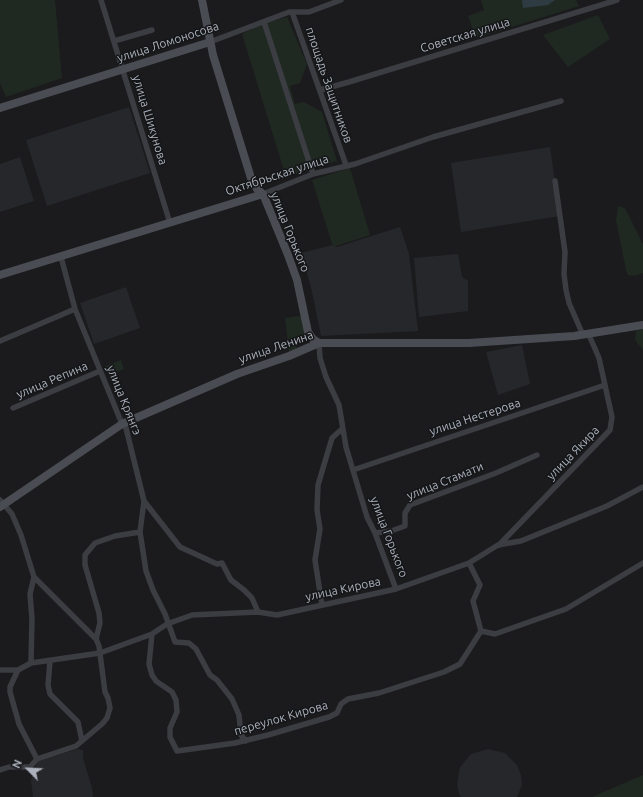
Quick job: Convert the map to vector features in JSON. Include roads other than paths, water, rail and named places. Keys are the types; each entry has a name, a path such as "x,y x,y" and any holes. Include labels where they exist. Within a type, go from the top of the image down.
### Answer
{"street":[{"name":"улица Шикунова","path":"101,0 170,223"},
{"name":"улица Горького","path":"202,0 210,42 251,178 257,189 263,194 294,269 308,332 313,339 319,343 320,358 326,377 339,405 342,429 366,517 375,533 396,589"},
{"name":"улица Ломоносова","path":"1,106 210,42 292,12 309,12 341,0"},
{"name":"Советская улица","path":"320,90 617,0"},
{"name":"площадь Защитников","path":"292,12 346,165"},
{"path":"264,22 313,174"},
{"path":"114,41 152,30"},
{"name":"Октябрьская улица","path":"0,274 263,194 313,174 355,164 433,137 561,101"},
{"name":"улица Якира","path":"498,545 610,430 613,419 599,358 569,303 565,284 565,252 555,181"},
{"name":"улица Крянгэ","path":"60,256 75,309 122,424 126,428 144,501 140,532 146,571 175,642 189,643 196,649 210,675 217,680 232,699 239,715 241,735 246,741"},
{"path":"0,341 75,309"},
{"name":"улица Ленина","path":"1,504 122,424 237,374 289,356 319,343 407,342 444,344 586,335 643,325"},
{"name":"улица Репина","path":"13,408 100,371"},
{"name":"улица Нестерова","path":"353,470 605,385"},
{"path":"322,605 315,560 320,529 317,510 318,485 332,438 342,429"},
{"name":"улица Стамати","path":"375,533 391,531 405,526 405,513 410,505 489,476 537,455"},
{"name":"улица Кирова","path":"31,663 100,653 152,634 167,624 192,615 258,612 277,615 396,589 469,563 498,545 521,541 607,506 643,487"},
{"path":"144,501 180,547 217,564 222,563 231,580 252,598 258,612"},
{"path":"0,770 9,767 30,767 37,758 72,748 102,724 107,718 110,708 105,692 100,653 96,639 34,577 21,535 12,514 1,504"},
{"path":"96,639 100,623 99,613 85,565 85,555 95,543 115,536 140,532"},
{"path":"469,563 480,585 473,601 481,631 495,634 566,609 643,563"},
{"path":"0,670 18,670 31,663 32,619 30,594 34,577"},
{"name":"переулок Кирова","path":"152,634 149,664 152,675 156,681 172,692 176,700 177,712 170,728 170,737 177,751 246,741 329,717 337,713 341,704 348,699 379,693 444,672 460,664 481,631"},
{"path":"50,661 48,685 50,694 78,722 82,741"},
{"path":"18,670 10,687 10,692 19,724 37,758"}]}
